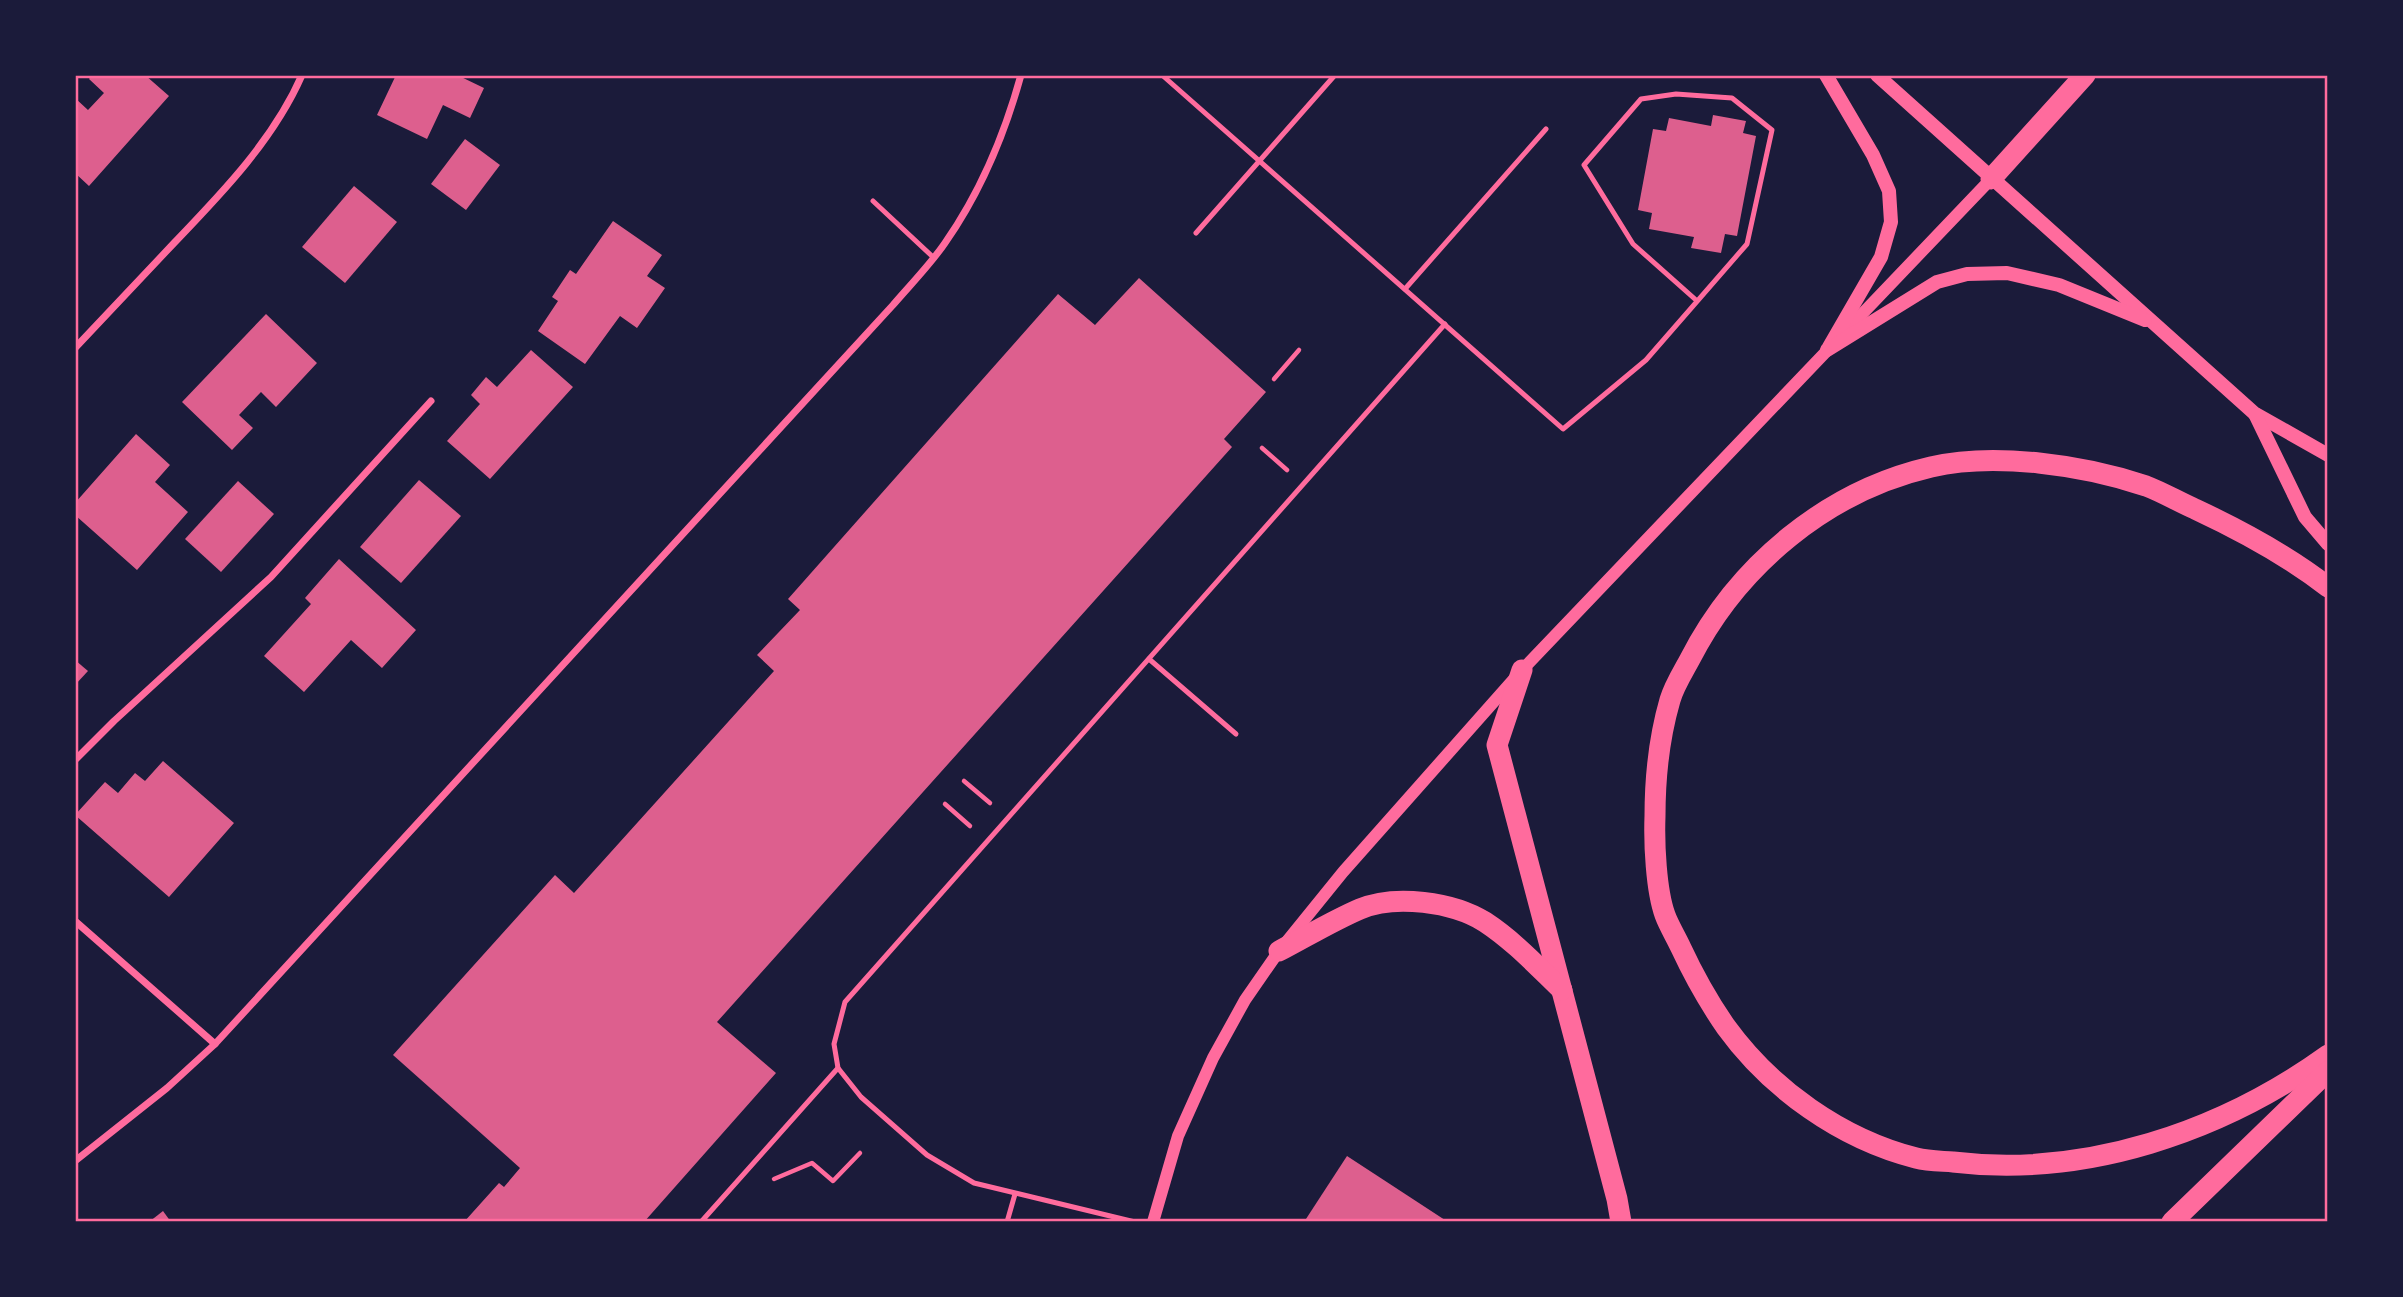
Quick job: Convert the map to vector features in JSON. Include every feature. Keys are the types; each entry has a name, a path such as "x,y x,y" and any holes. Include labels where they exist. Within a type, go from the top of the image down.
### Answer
{"highway":[{"path":"1991,179 2085,75"},
{"path":"2328,587 2299,565 2230,526 2147,487 2064,466 2001,460 1933,467 1868,487 1800,528 1753,568 1706,627 1671,695 1656,768 1654,846 1664,914 1705,998 1742,1049 1796,1099 1852,1135 1917,1158 1986,1166 2074,1162 2157,1141 2236,1110 2298,1076 2328,1055"},
{"path":"1522,670 1497,745 1564,991 1621,1222"},
{"path":"1279,951 1362,908 1399,900 1441,905 1484,921 1564,991"},
{"path":"2172,1222 2328,1071"}],"main road":[{"path":"1826,75 1872,155 1889,191 1891,222 1881,257 1827,350"},
{"path":"1877,75 2254,413 2328,455"},
{"path":"1827,350 1937,282 1967,274 2007,273 2059,285 2155,325"},
{"path":"2254,413 2305,517 2328,544"}],"street":[{"path":"75,348 212,204 255,152 302,75"},
{"path":"75,1161 167,1088 215,1044 892,305 945,243 980,182 1011,111 1021,75"},
{"path":"1153,1222 1178,1136 1213,1058 1245,1000 1279,951 1343,872 1522,670 1991,179"},
{"path":"75,760 271,577 431,401"},
{"path":"75,921 215,1044"}],"lane":[{"path":"1162,75 1563,429 1646,360 1746,244 1772,130 1732,98 1676,94 1641,99 1584,165 1633,244 1696,300"},
{"path":"1196,233 1335,75"},
{"path":"1405,289 1546,129"},
{"path":"873,201 933,257"},
{"path":"1135,1222 974,1183 927,1155 861,1097 838,1068 834,1044 845,1002 1446,324"},
{"path":"1149,659 1236,734"},
{"path":"701,1222 838,1068"},
{"path":"1007,1222 1015,1194"}],"path":[{"path":"1274,379 1299,350"},
{"path":"1262,448 1288,471"},
{"path":"964,781 991,804"},
{"path":"945,804 971,827"},
{"path":"771,1180 812,1163 833,1181 860,1153"}],"building":[{"path":"92,75 145,75 169,96 89,186 75,173 75,98 88,110 104,93 89,79"},
{"path":"396,75 457,75 484,88 470,118 443,105 427,139 377,115"},
{"path":"1713,115 1746,121 1743,133 1756,136 1737,236 1725,234 1721,253 1691,248 1694,237 1649,229 1652,213 1638,210 1653,129 1666,131 1669,118 1711,126"},
{"path":"465,139 500,165 466,210 431,184"},
{"path":"354,186 397,222 345,283 302,247"},
{"path":"613,221 662,255 647,276 665,288 637,328 620,316 585,364 538,331 558,301 552,297 570,270 576,274"},
{"path":"1139,278 1266,392 1224,439 1232,447 717,1022 776,1073 644,1222 464,1222 499,1183 504,1187 520,1168 393,1055 555,875 574,893 774,671 757,655 800,610 788,599 1058,294 1095,325"},
{"path":"266,314 317,363 276,407 261,392 239,415 253,428 232,450 182,402"},
{"path":"531,350 573,387 490,479 447,441 480,404 471,395 486,377 497,387"},
{"path":"136,434 170,465 155,482 188,512 137,570 75,515 75,503"},
{"path":"419,480 461,516 401,583 360,547"},
{"path":"238,481 274,514 221,572 185,539"},
{"path":"339,559 416,630 382,668 351,640 304,692 264,656 311,604 305,598"},
{"path":"75,660 88,671 75,685"},
{"path":"163,761 234,823 169,897 75,815 105,782 118,793 135,773 145,781"},
{"path":"1347,1156 1448,1222 1304,1222"},
{"path":"163,1211 171,1222 149,1222"}]}
